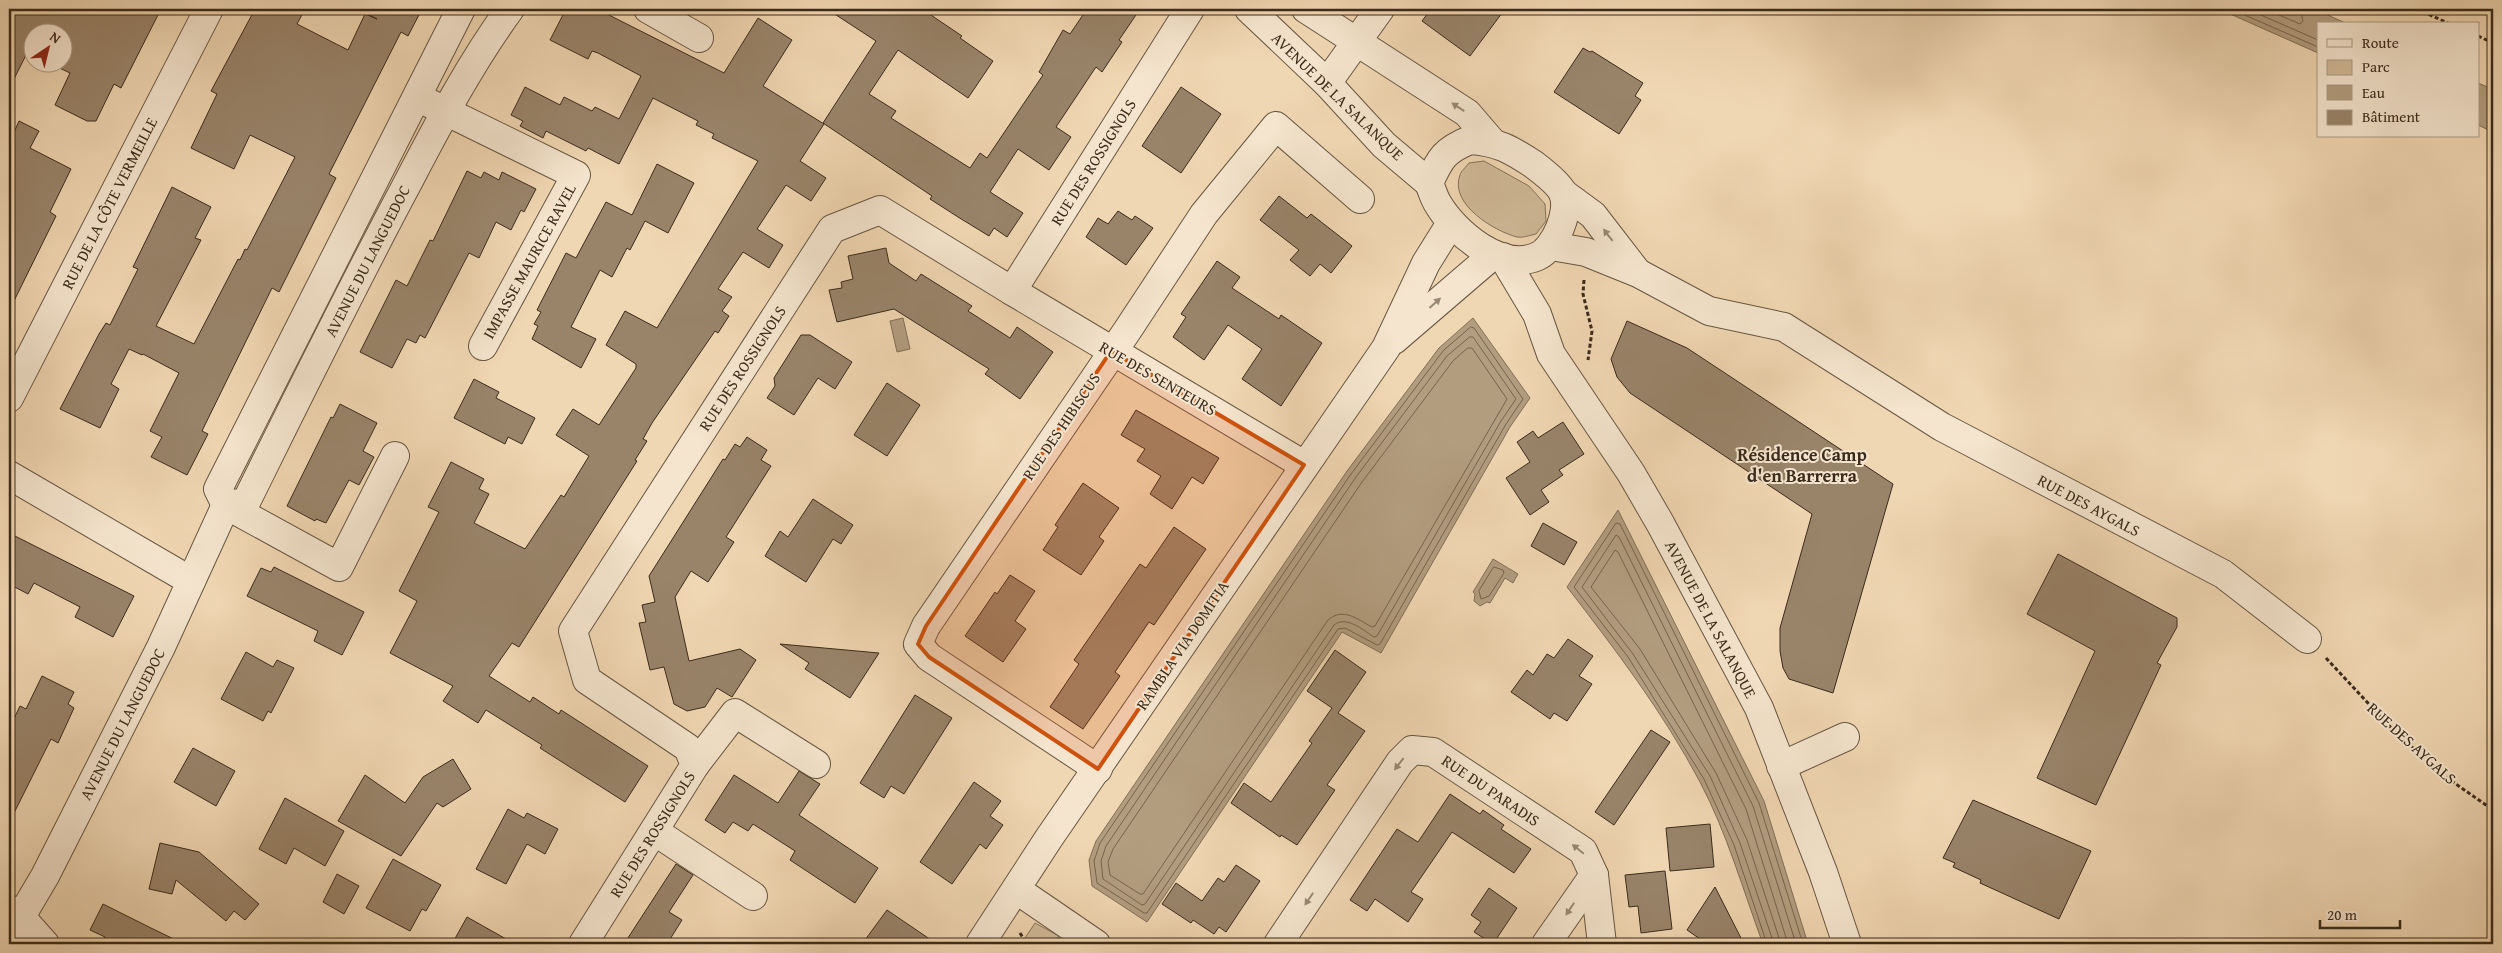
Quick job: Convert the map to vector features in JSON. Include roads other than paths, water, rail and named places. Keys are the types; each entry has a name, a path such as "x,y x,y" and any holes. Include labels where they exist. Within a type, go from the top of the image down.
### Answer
{"street":[{"name":"RUE DE LA CÔTE VERMEILLE","path":"9,398 209,9"},
{"name":"AVENUE DU LANGUEDOC","path":"226,505 218,489 461,9"},
{"name":"AVENUE DU LANGUEDOC","path":"226,505 246,502 385,225 445,111 484,45 510,9"},
{"path":"648,9 699,38"},
{"name":"RUE DES ROSSIGNOLS","path":"586,941 695,765 688,748 587,680 573,631 832,229 880,210 1012,291 1190,9"},
{"name":"AVENUE DE LA SALANQUE","path":"1249,9 1327,83 1384,145 1430,183"},
{"path":"1306,9 1357,40 1467,113 1492,142"},
{"path":"1327,83 1380,9"},
{"name":"IMPASSE MAURICE RAVEL","path":"416,97 576,175 483,346"},
{"name":"RUE DES HIBISCUS","path":"1098,769 929,658 918,644 926,626 1204,214 1276,126 1360,199"},
{"path":"1470,140 1492,142 1518,154 1544,172 1563,193 1564,212 1560,228 1545,251 1525,260 1498,256 1469,240 1451,223 1437,203 1430,183 1439,160 1452,147 1470,140"},
{"name":"RUE DES AYGALS","path":"1563,193 1593,215 1638,273"},
{"name":"RAMBLA VIA DOMITIA","path":"980,944 1304,465 1386,348 1426,263 1451,223"},
{"name":"AVENUE DE LA SALANQUE","path":"1536,314 1536,278 1545,251"},
{"name":"RUE DES AYGALS","path":"1545,251 1586,252 1638,273 1709,311 1784,328 1942,427 2223,574 2307,639"},
{"name":"AVENUE DE LA SALANQUE","path":"1498,256 1536,314 1551,354 1631,473 1660,523 1759,708 1823,872 1847,944"},
{"name":"RAMBLA VIA DOMITIA","path":"1386,348 1498,256"},
{"name":"RUE DES SENTEURS","path":"1012,291 1111,352 1304,465"},
{"path":"226,505 339,567 395,456"},
{"path":"9,475 191,581"},
{"name":"AVENUE DU LANGUEDOC","path":"13,921 45,876 161,647 226,505"},
{"path":"695,765 735,714 816,764"},
{"path":"1781,766 1845,737"},
{"name":"RUE DU PARADIS","path":"1278,944 1400,762 1412,750 1433,752 1583,852 1594,875 1602,944"},
{"path":"654,831 753,896"},
{"path":"1546,944 1594,875"},
{"path":"1017,890 1096,944"},
{"path":"13,921 45,944"}],"water":[{"path":"2219,9 2314,9 2343,22 2317,22 2317,53"},
{"path":"2480,84 2493,89 2493,132 2480,126"},
{"path":"903,318 910,349 897,352 890,321"},
{"path":"1473,318 1530,398 1510,427 1381,653 1342,632 1147,922 1092,886 1089,860 1096,841 1347,471 1439,348"},
{"path":"1618,510 1764,801 1808,944 1763,944 1727,841 1710,801 1686,756 1620,657 1567,587"},
{"path":"1493,559 1518,574 1513,583 1505,578 1490,603 1487,602 1480,606 1474,601 1475,594 1473,592"}],"district":[{"name":"Résidence Camp d'en Barrerra","path":"1802,464"}]}
